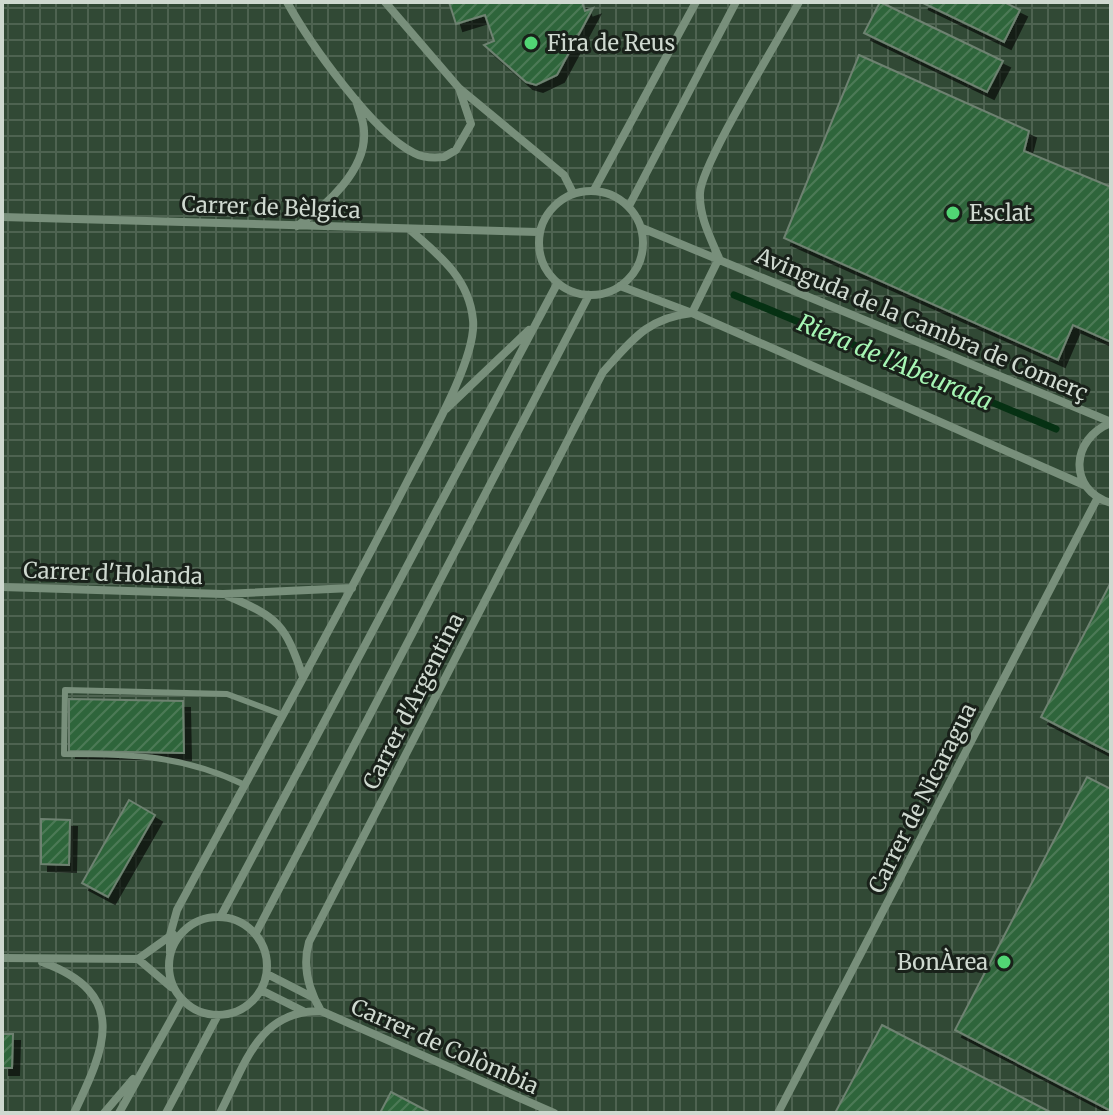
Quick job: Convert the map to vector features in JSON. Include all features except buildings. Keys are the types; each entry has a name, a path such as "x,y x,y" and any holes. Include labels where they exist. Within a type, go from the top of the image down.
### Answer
{"street":[{"path":"287,2 305,34 356,99 415,154 444,157 463,141 471,124 459,88"},
{"path":"385,2 459,88 564,175 573,193"},
{"path":"594,190 696,2"},
{"path":"629,206 736,2"},
{"path":"692,313 719,258 704,224 700,191 715,153 799,2"},
{"path":"297,226 337,191 353,170 364,131 356,99"},
{"path":"594,190 613,195 629,206 642,228 643,250 635,271 620,286 589,295 557,284 541,260 539,232 556,203 573,193 594,190"},
{"name":"Carrer de Bèlgica","path":"2,217 539,232"},
{"name":"Avinguda de la Cambra de Comerç","path":"642,228 1111,422"},
{"path":"174,989 170,978 170,935 177,910 352,588 443,412 468,350 474,324 470,301 461,280 447,261 409,229"},
{"path":"221,916 557,284"},
{"path":"620,286 692,313 1084,485"},
{"name":"Carrer d'Argentina","path":"256,933 589,295"},
{"name":"Carrer d'Argentina","path":"321,1011 313,998 304,959 309,942 603,372 636,337 665,316 692,313"},
{"path":"443,412 536,324"},
{"path":"1111,422 1090,433 1082,445 1078,469 1084,485 1097,499 1111,503"},
{"name":"Carrer de Nicaragua","path":"778,1113 1097,499"},
{"name":"Carrer d'Holanda","path":"2,587 223,594 352,588"},
{"name":"Carrer d'Holanda","path":"223,594 268,613 289,637 303,677"},
{"path":"2,958 138,959 170,935 204,918 221,916 246,924 256,933 263,945 267,974 261,990 243,1009 218,1015 192,1009 174,989 138,959"},
{"path":"170,953 177,938 189,926"},
{"path":"33,959 82,982 102,1017 104,1036 100,1057 74,1113"},
{"path":"267,974 313,998"},
{"path":"261,990 303,1011"},
{"path":"119,1113 182,1000"},
{"path":"220,1113 266,1029 282,1017 303,1011 321,1011"},
{"name":"Carrer de Colòmbia","path":"321,1011 554,1113"},
{"path":"166,1113 218,1015"},
{"path":"104,1113 141,1070"}],"lane":[{"path":"245,785 192,762 165,762 151,755 64,754 65,690 227,694 283,715"}],"shaded area":[{"path":"2,2 1111,2 1111,1113 2,1113"}],"waterway":[{"name":"Riera de l'Abeurada","path":"734,295 1056,429"}],"place":[{"name":"Fira de Reus","path":"531,43"},
{"name":"Esclat","path":"953,213"},
{"name":"BonÀrea","path":"1004,962"}]}
